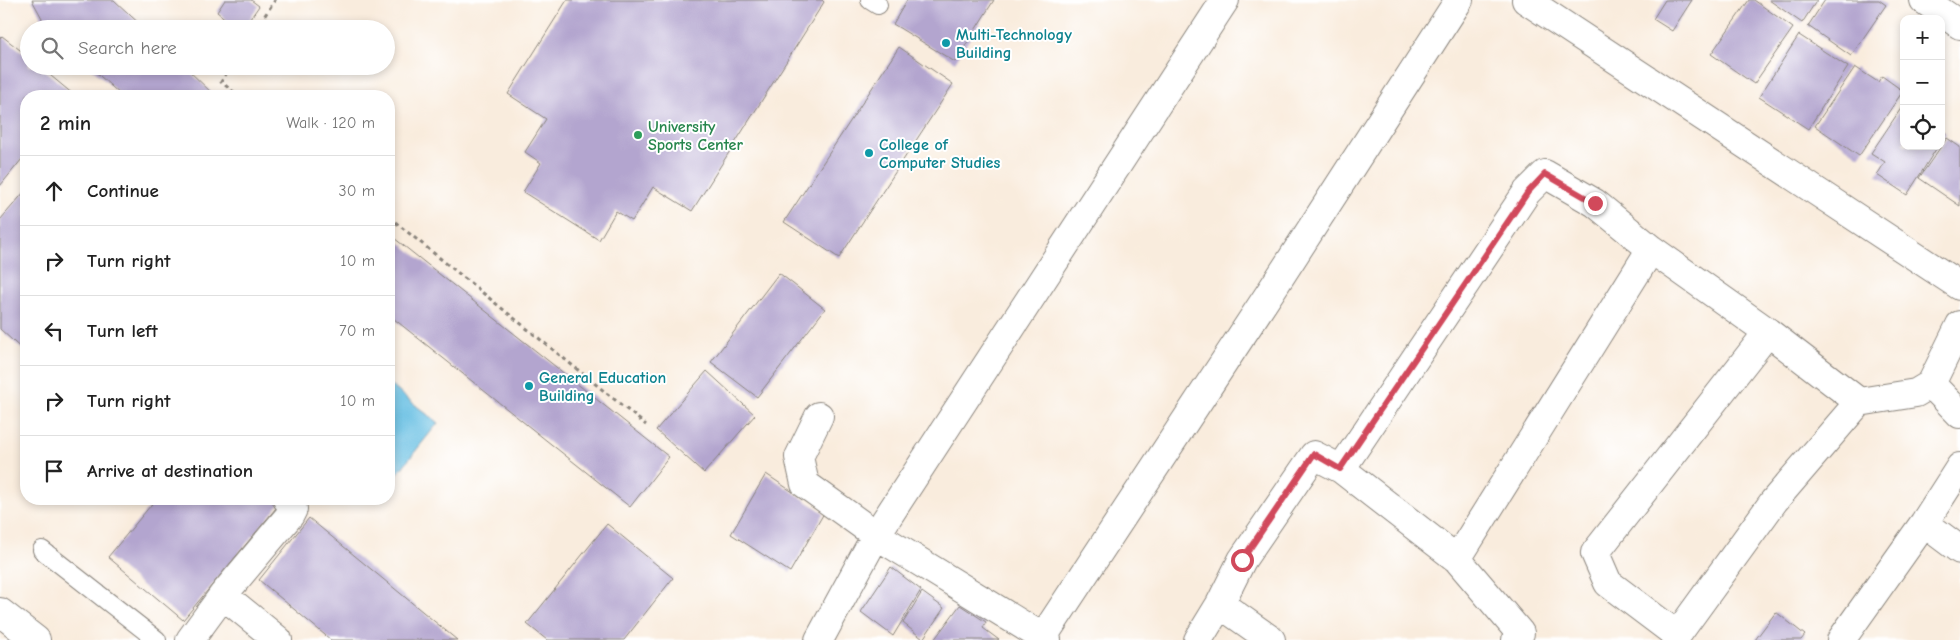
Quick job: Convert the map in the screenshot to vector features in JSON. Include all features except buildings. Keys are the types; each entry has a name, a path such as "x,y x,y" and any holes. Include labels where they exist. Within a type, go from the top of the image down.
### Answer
{"street":[{"path":"819,640 876,535 1225,0"},
{"path":"819,416 799,456 804,484 876,535 1043,639 1459,0"},
{"path":"1526,0 1960,286"},
{"path":"1340,469 1528,192 1545,174 1595,203 1651,249 1768,332 1859,402"},
{"path":"1457,559 1651,249"},
{"path":"1768,332 1595,553 1608,583 1677,634 1774,501 1859,402 1916,393 1931,384 1960,325"},
{"path":"1931,384 1960,414"},
{"path":"1198,640 1220,604 1242,560 1314,454 1340,469 1457,559 1520,633 1516,640"},
{"path":"1841,640 1924,523 1960,467"},
{"path":"190,640 223,595 290,515 292,505"},
{"path":"1924,523 1960,550"},
{"path":"223,595 278,640"},
{"path":"1220,604 1271,640"},
{"path":"0,612 36,640"}],"lane":[{"path":"42,550 157,640"}],"path":[{"path":"262,20 275,0"},
{"path":"225,75 221,82 231,90"},
{"path":"395,222 646,424"}],"water":[{"path":"395,389 438,423 395,477"}],"place":[{"name":"Multi-Technology Building","path":"946,43"},
{"name":"University Sports Center","path":"638,135"},
{"name":"College of Computer Studies","path":"869,153"},
{"name":"General Education Building","path":"529,386"}],"route":[{"path":"1242,560 1314,454 1340,469 1528,192 1545,174 1595,203"}]}
